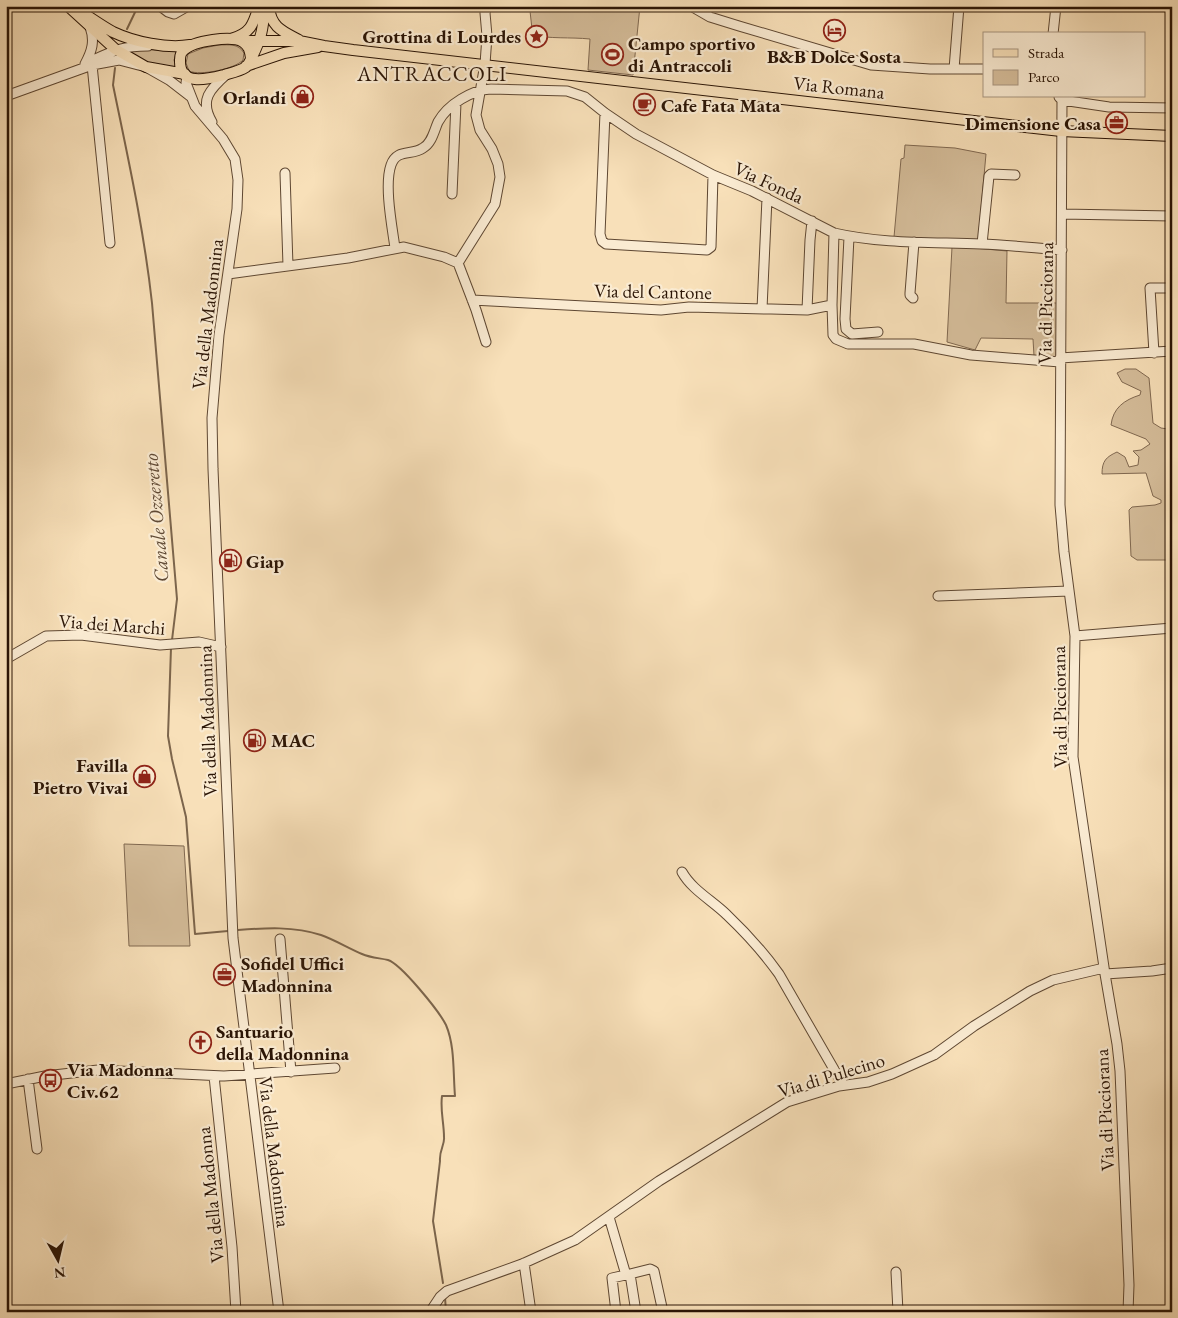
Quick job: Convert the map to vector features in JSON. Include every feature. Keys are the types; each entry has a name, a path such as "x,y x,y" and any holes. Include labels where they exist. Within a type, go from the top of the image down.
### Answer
{"main road":[{"path":"68,6 115,49 146,67 186,75 198,80 228,74 249,62 324,46"},
{"path":"74,6 114,32 164,46 179,47 231,39 242,41 300,40"},
{"path":"231,39 245,33 254,24 259,6"},
{"path":"249,62 260,41 265,6"},
{"path":"268,6 270,19 281,31 300,40 324,46"},
{"path":"242,41 250,50 249,62"},
{"path":"186,75 182,70 180,57 183,50 191,45"},
{"name":"Via Romana","path":"324,46 1061,131 1172,136"}],"street":[{"path":"160,6 174,14 186,8"},
{"path":"458,263 494,204 500,178 498,164 477,123 476,109 485,64 487,36 485,13 487,6"},
{"path":"691,6 710,17 871,65 983,69"},
{"path":"954,69 959,6"},
{"path":"1053,32 1056,6"},
{"path":"90,27 93,40 89,64 110,243"},
{"path":"6,96 72,72 115,49 132,46 164,46"},
{"path":"89,64 119,60 146,67 169,80 191,97"},
{"path":"218,133 206,109 206,101 208,94 228,74"},
{"path":"186,75 186,83 191,97 202,116 218,133"},
{"name":"Via Fonda","path":"394,248 389,191 389,176 394,158 399,154 424,148 429,143 442,116 456,103 481,90 567,91 584,97 605,114 636,134 713,175 767,198 834,233 914,242 982,244 1062,250"},
{"path":"1060,98 1109,107 1172,108"},
{"name":"Via di Picciorana","path":"1060,98 1062,214 1060,505 1075,636 1074,757 1120,1071 1129,1284 1128,1312"},
{"path":"452,194 456,103"},
{"path":"605,114 600,234 602,241 606,244 707,250 711,247 713,175"},
{"name":"Via della Madonnina","path":"218,133 235,159 238,180 237,208 219,335 212,418 233,938 279,1312"},
{"path":"285,173 288,266"},
{"path":"982,244 989,176 992,174 1014,175"},
{"path":"762,309 767,198"},
{"path":"1062,214 1172,216"},
{"path":"807,310 812,221"},
{"path":"834,233 833,334 836,339 848,344 914,344 970,355 1060,360 1172,351"},
{"path":"849,236 846,329 852,334 878,332"},
{"path":"913,298 910,293 914,242"},
{"path":"228,274 348,258 394,248 411,248 458,263"},
{"path":"458,263 486,342"},
{"path":"1154,353 1150,288 1172,288"},
{"name":"Via del Cantone","path":"472,300 662,310 689,307 807,310 832,305"},
{"path":"938,596 1069,591"},
{"path":"1075,636 1172,628"},
{"name":"Via dei Marchi","path":"6,660 46,636 82,635 171,645 199,642 220,647"},
{"path":"682,872 687,880 728,915 774,968 843,1085"},
{"path":"280,940 291,1072"},
{"name":"Via di Pulecino","path":"430,1312 440,1297 447,1291 524,1263 575,1240 659,1181 787,1102 843,1085 868,1082 913,1065 934,1055 974,1026 1030,991 1053,980 1105,971 1152,971 1172,968"},
{"path":"6,1084 45,1076 98,1070 214,1076 335,1068"},
{"name":"Via della Madonna","path":"214,1076 232,1247 236,1312"},
{"path":"28,1079 37,1149"},
{"path":"609,1217 628,1274 636,1312"},
{"path":"524,1263 531,1312"},
{"path":"616,1312 612,1278 650,1269 654,1271 663,1312"},
{"path":"896,1272 898,1312"}],"green space":[{"name":"Campo sportivo di Antraccoli","path":"533,6 640,6 633,75 588,70 590,39 531,35 530,11"},
{"path":"233,45 239,48 244,53 243,60 233,66 217,71 201,73 189,71 186,63 188,54 203,48"},
{"path":"136,49 177,51 174,60 177,72 145,63 128,51"},
{"path":"905,145 955,148 986,154 978,242 894,237 901,159 904,158"},
{"path":"952,247 1007,251 1006,303 1057,303 1056,357 1034,356 1033,339 981,338 975,350 947,342"},
{"path":"1125,369 1136,369 1149,378 1153,423 1161,428 1168,429 1170,435 1166,439 1172,439 1172,560 1137,560 1131,556 1129,510 1132,507 1161,503 1161,500 1153,496 1146,473 1102,474 1105,460 1117,452 1125,457 1129,467 1138,465 1139,457 1133,451 1141,450 1150,444 1146,439 1111,425 1117,409 1124,402 1140,395 1141,391 1122,382 1117,373"},
{"path":"124,844 184,846 190,946 129,946"}],"waterway":[{"name":"Canale Ozzeretto","path":"127,29 138,6"},
{"name":"Canale Ozzeretto","path":"115,68 113,85 140,221 152,303 177,599 172,640"},
{"name":"Canale Ozzeretto","path":"171,648 168,736 186,817 195,934 228,931"},
{"name":"Canale Ozzeretto","path":"238,930 280,928 311,932 365,955 388,960 402,970 419,989 436,1009 446,1025 452,1051 455,1096 442,1096 444,1140 440,1154 433,1221 443,1283"},
{"name":"Canale Ozzeretto","path":"445,1297 446,1312"}],"place":[{"name":"B&B Dolce Sosta","path":"834,30"},
{"name":"Grottina di Lourdes","path":"537,36"},
{"name":"Campo sportivo di Antraccoli","path":"612,54"},
{"name":"Orlandi","path":"302,97"},
{"name":"Cafe Fata Mata","path":"645,105"},
{"name":"Dimensione Casa","path":"1117,123"},
{"name":"Giap","path":"230,561"},
{"name":"MAC","path":"255,740"},
{"name":"Favilla Pietro Vivai","path":"144,776"},
{"name":"Sofidel Uffici Madonnina","path":"225,974"},
{"name":"Santuario della Madonnina","path":"200,1042"},
{"name":"Via Madonna Civ.62","path":"51,1080"}],"district":[{"name":"ANTRACCOLI","path":"432,74"}]}
